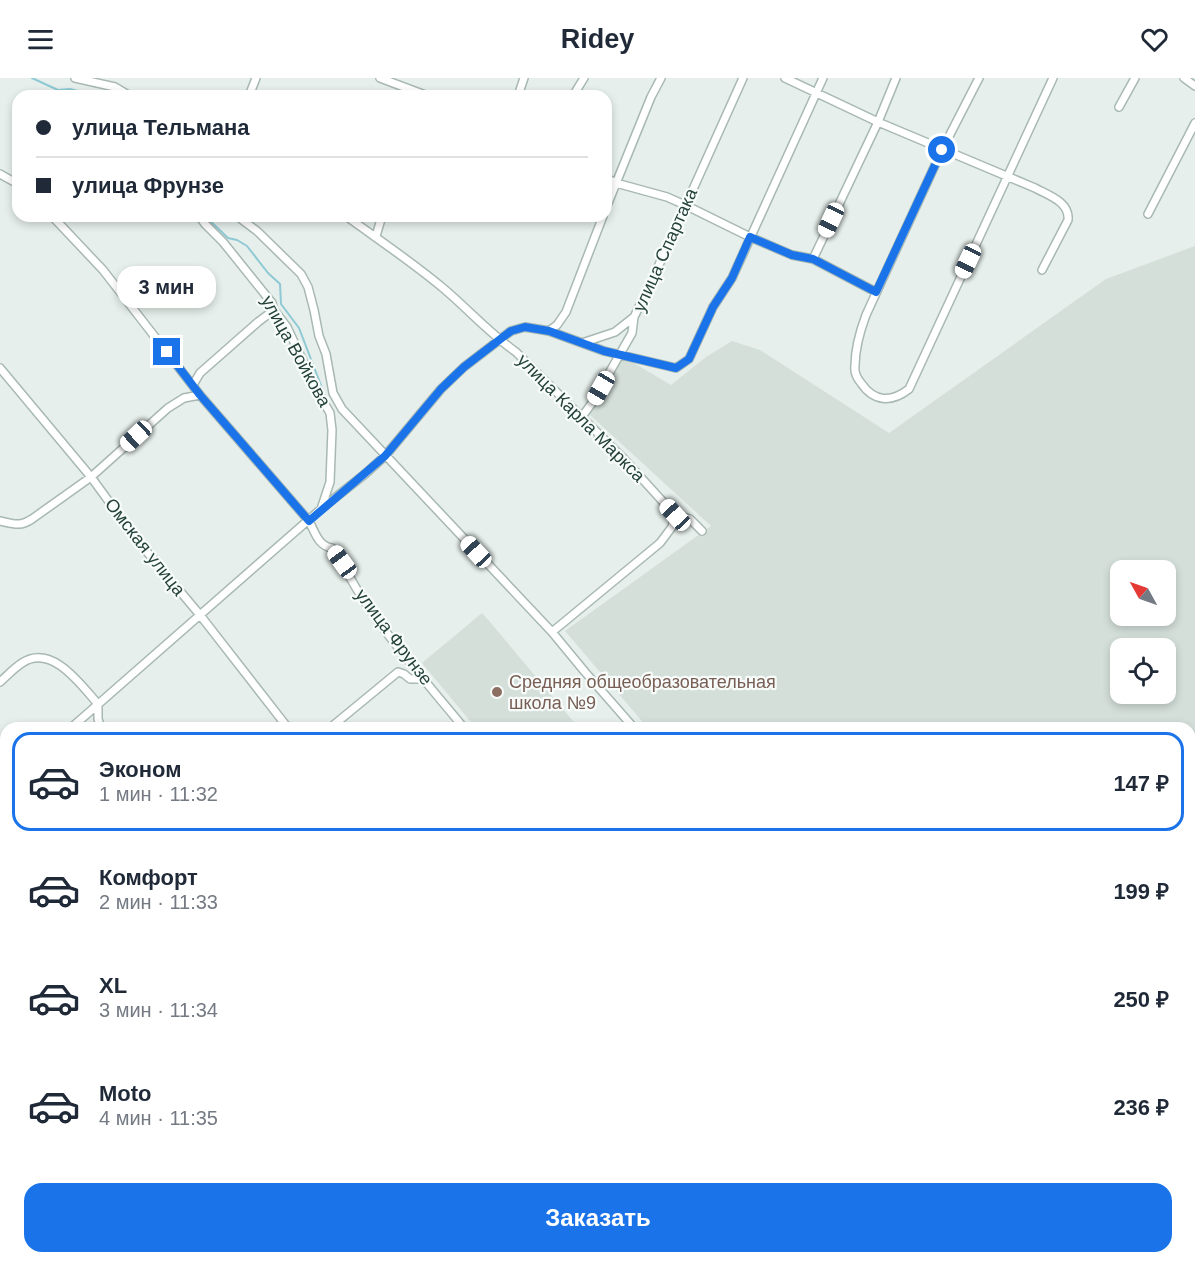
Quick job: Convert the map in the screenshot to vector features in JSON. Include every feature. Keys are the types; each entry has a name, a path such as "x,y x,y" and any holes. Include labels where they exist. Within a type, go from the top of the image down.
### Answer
{"street":[{"path":"75,78 120,90"},
{"path":"115,87 118,78"},
{"path":"380,78 396,81 415,90"},
{"path":"612,193 661,78"},
{"name":"улица Спартака","path":"581,418 632,333 634,317 743,78"},
{"path":"785,78 878,122 1008,176 1060,202 1067,209 1068,220 1042,270"},
{"path":"78,722 321,509 385,456 441,389 464,367 511,331 525,327 549,331 604,351 676,368 689,359 713,307 732,278 823,78"},
{"path":"813,259 878,122 896,78"},
{"path":"979,78 942,150 876,292 858,337 854,368 857,378 873,395 890,399 900,396 909,389 1053,78"},
{"path":"1119,107 1135,78"},
{"path":"1184,78 1195,86"},
{"path":"1148,213 1195,123"},
{"path":"612,181 685,205 792,255 813,259 876,292"},
{"name":"улица Фрунзе","path":"57,222 103,270 200,395 309,521 320,543 324,547 332,548 370,611 459,722"},
{"name":"улица Войкова","path":"203,222 224,242 272,303 330,413 332,430 330,482 321,509"},
{"name":"улица Войкова","path":"245,222 301,274 308,286 319,336 326,354 333,393 342,409 552,632 629,722"},
{"name":"улица Карла Маркса","path":"355,222 417,267 498,339 516,352 625,460 675,515 690,519 702,531"},
{"path":"376,236 380,222"},
{"path":"549,331 566,312 601,222"},
{"path":"193,385 200,373 274,310"},
{"path":"582,343 615,332 634,317"},
{"name":"Омская улица","path":"0,368 91,477 136,540 200,615 283,722"},
{"path":"0,521 17,525 24,524 91,477 168,408 184,398 200,395"},
{"path":"552,632 660,543 672,527 675,515"},
{"path":"0,682 22,663 34,659 53,661 66,669 98,704 99,722"},
{"path":"337,722 398,672 410,679 422,676"}],"shaded area":[{"path":"1195,246 1195,722 643,722 565,631 711,526 589,414 622,356 671,385 706,357 732,341 760,350 889,433 1106,279"},
{"name":"Средняя общеобразовательная школа №9","path":"482,613 574,722 471,722 422,663"}],"waterway":[{"path":"32,78 58,90"},
{"path":"58,90 74,90"},
{"path":"211,222 228,238 247,246 268,273 280,284 281,304 299,328 327,401"}],"place":[{"name":"Средняя общеобразовательная школа №9","path":"497,692"}],"route":[{"path":"167,352 200,395 309,521 385,456 441,389 464,367 511,331 525,327 549,331 604,351 676,368 689,359 713,307 732,278 750,237 792,255 813,259 876,292 942,150"}]}
